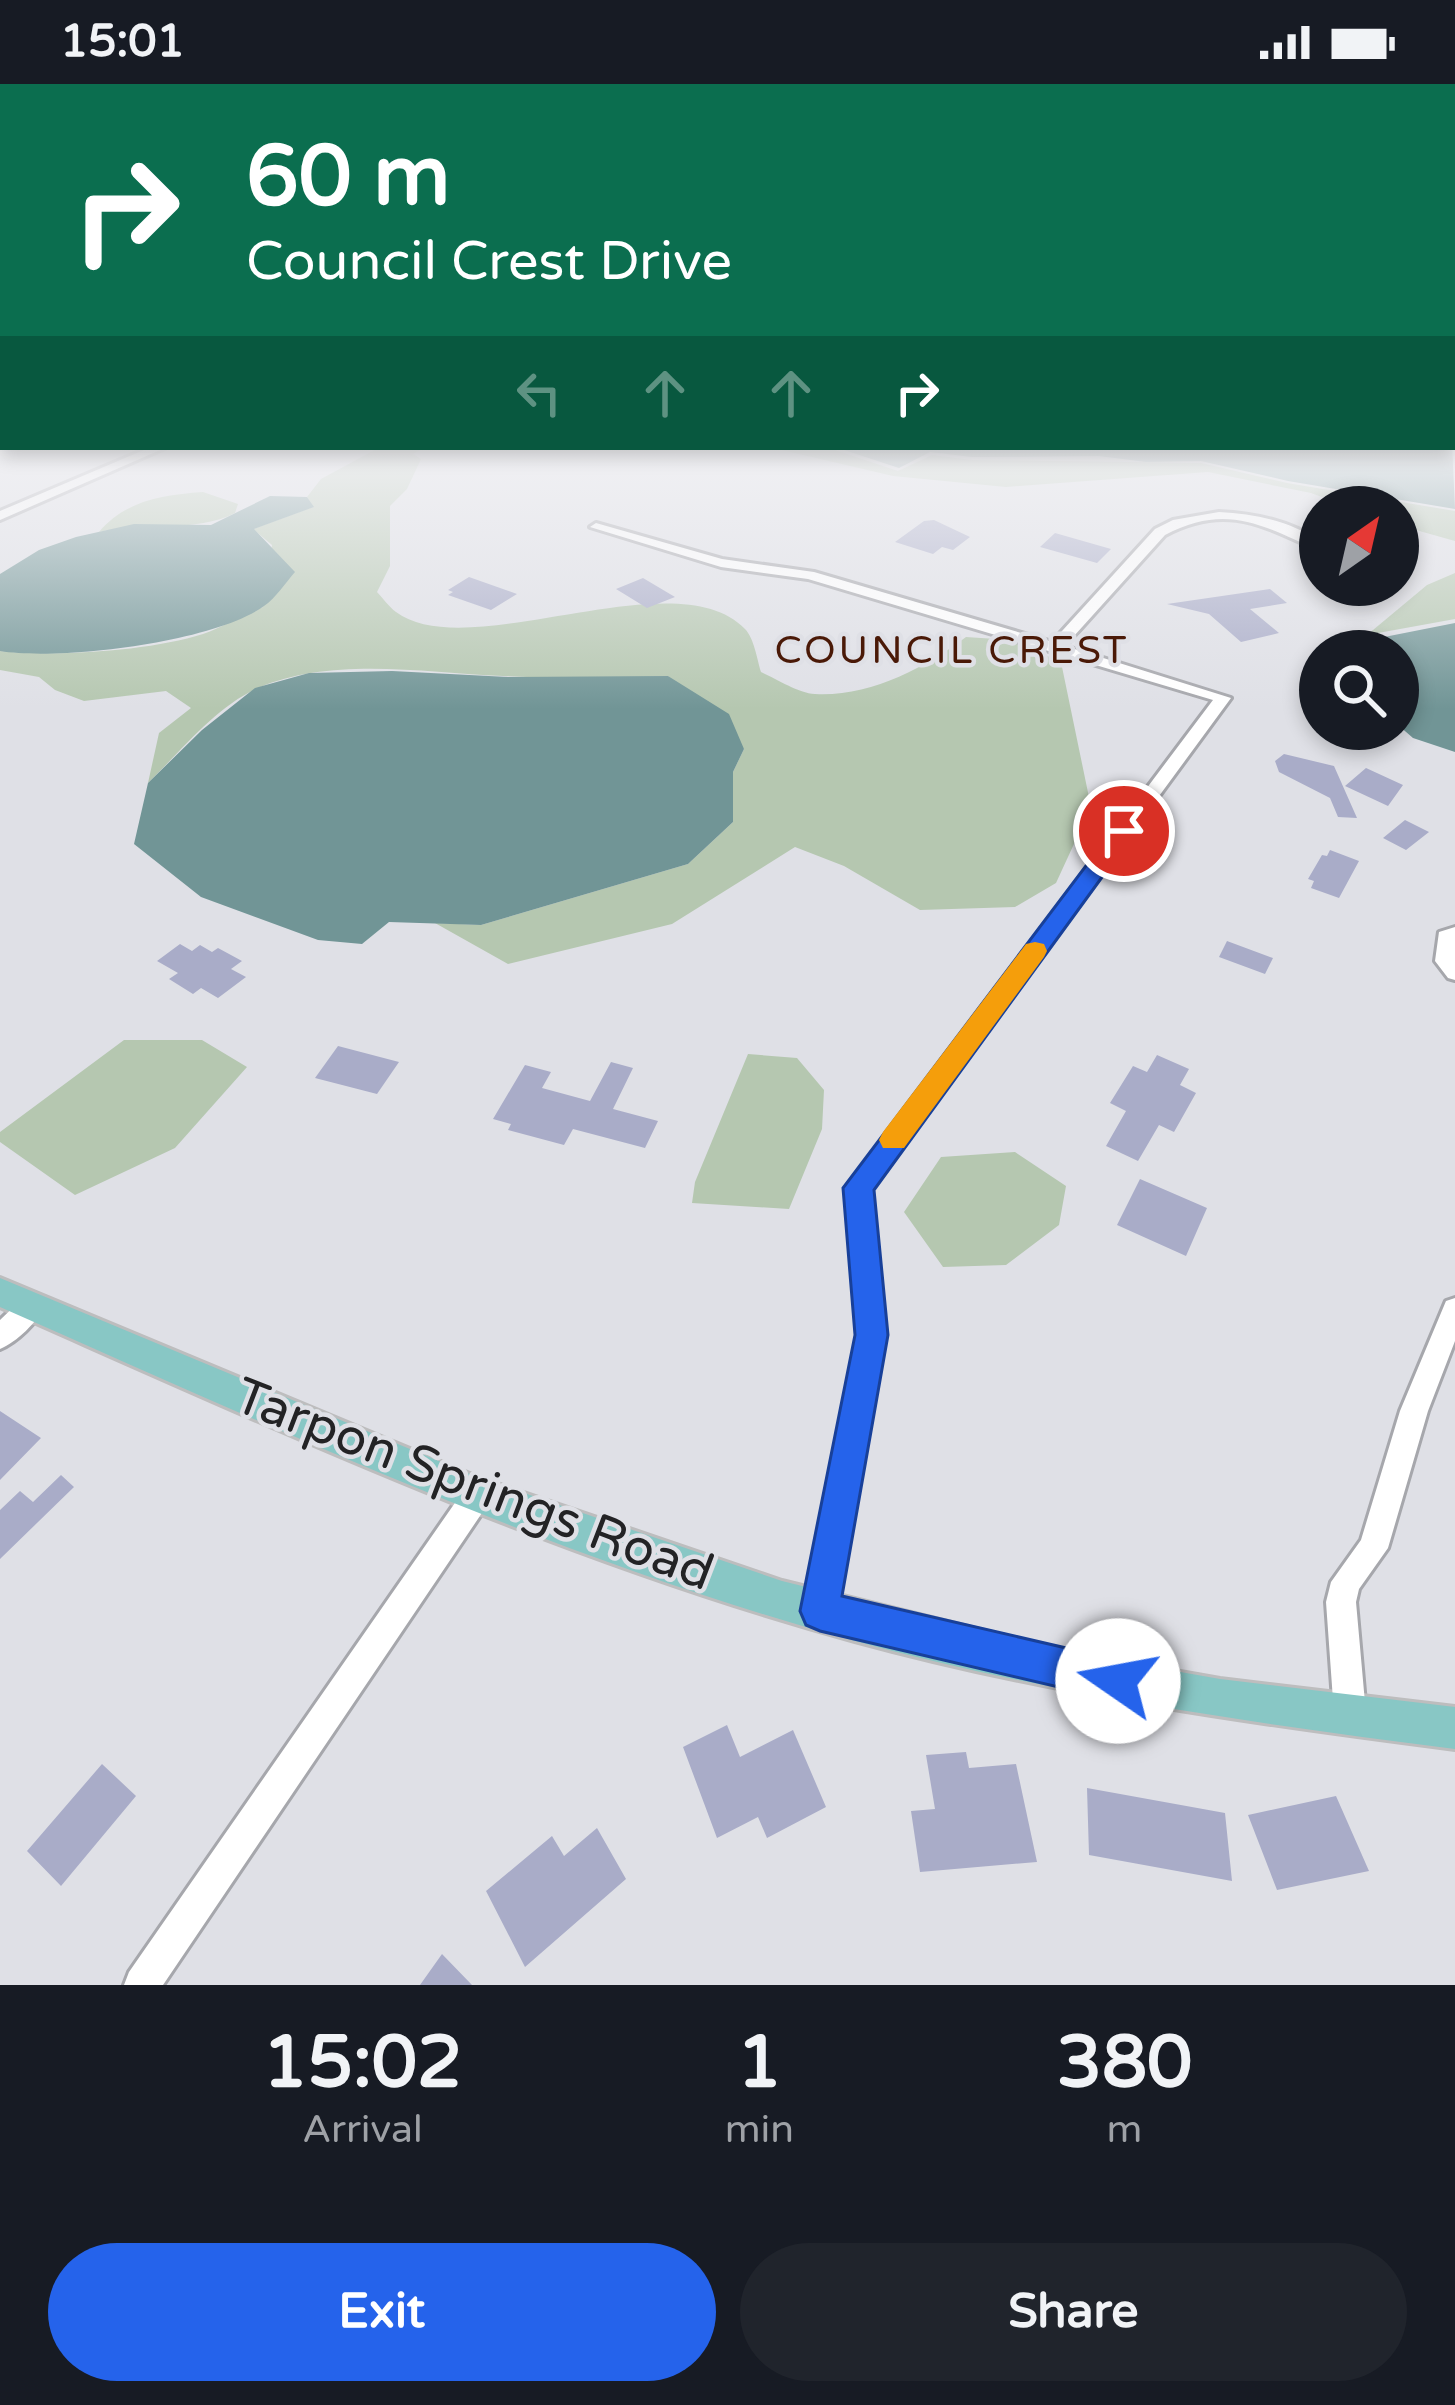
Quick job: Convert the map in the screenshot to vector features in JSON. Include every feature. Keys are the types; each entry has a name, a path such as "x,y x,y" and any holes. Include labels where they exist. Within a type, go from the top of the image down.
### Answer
{"main road":[{"name":"Tarpon Springs Road","path":"16,1299 476,1497 641,1556 820,1611 1100,1677 1220,1699 1455,1728"}],"street":[{"path":"613,532 722,562 809,575 1222,698 858,1188 872,1335 820,1611"},
{"path":"1055,648 1160,532"},
{"path":"1455,934 1446,937 1443,949 1455,973"},
{"path":"0,1337 16,1299"},
{"path":"1350,1714 1340,1601 1346,1582 1373,1548 1414,1412 1455,1309"},
{"path":"142,1985 476,1497"}],"green space":[{"path":"256,532 390,532 390,566 377,592 396,612 429,625 472,627 624,606 672,604 713,610 745,629 761,672 815,694 856,691 895,678 966,637 1011,640 1061,662 1091,807 1056,883 1015,907 920,910 844,866 795,847 672,924 508,964 435,923 481,925 688,864 733,822 733,772 744,749 668,676 544,678 347,669 287,678 243,696 199,731 148,783 159,733 191,708 166,691 84,701 55,690 39,677 0,670 0,651 75,653 157,645 203,634 263,607 272,545"},
{"path":"1422,532 1455,532 1455,541"},
{"path":"1455,573 1455,619 1373,630 1402,606 1419,606 1419,592"},
{"path":"124,1040 202,1040 247,1067 175,1148 75,1195 0,1142 0,1132"},
{"path":"748,1054 797,1058 824,1090 822,1129 789,1209 692,1203 695,1182"},
{"path":"1015,1152 1066,1186 1059,1225 1006,1265 943,1267 904,1212 941,1157"}],"water":[{"path":"100,532 257,532 295,572 264,606 210,630 97,651 0,651 0,574 39,550"},
{"path":"1455,623 1455,752 1419,740 1419,630"},
{"path":"392,671 508,677 668,676 729,714 744,749 733,772 733,822 688,864 481,925 389,922 362,944 318,940 201,897 134,844 148,783 202,730 255,688 309,673"}],"building":[{"path":"909,532 959,532 970,537 953,550 942,547 933,554 895,542"},
{"path":"1055,533 1111,549 1097,563 1040,547"},
{"path":"469,577 517,594 491,610 448,595 453,592 448,590"},
{"path":"643,578 675,597 647,608 616,589"},
{"path":"1270,589 1287,603 1250,609 1279,633 1241,642 1209,614 1167,604"},
{"path":"1284,754 1334,766 1357,818 1338,817 1330,798 1279,772 1275,761"},
{"path":"1366,768 1403,785 1388,806 1345,786"},
{"path":"1405,820 1429,832 1406,850 1383,838"},
{"path":"1330,850 1359,861 1339,898 1311,888 1314,881 1308,879"},
{"path":"1227,941 1273,958 1265,974 1219,957"},
{"path":"180,944 192,951 200,945 212,952 218,948 242,961 231,969 246,977 218,998 201,988 193,994 169,979 178,973 157,961"},
{"path":"338,1046 399,1062 377,1094 315,1078"},
{"path":"1157,1055 1189,1069 1180,1085 1196,1093 1174,1132 1159,1125 1138,1161 1106,1146 1126,1111 1110,1103 1133,1066 1147,1072"},
{"path":"611,1062 633,1068 613,1109 658,1121 645,1148 573,1129 564,1145 508,1130 511,1124 493,1119 525,1065 551,1072 542,1088 590,1101"},
{"path":"1140,1179 1207,1208 1186,1256 1117,1225"},
{"path":"0,1411 41,1438 0,1480"},
{"path":"61,1475 74,1487 0,1559 0,1510 20,1491 33,1502"},
{"path":"727,1725 740,1757 793,1730 826,1807 767,1838 758,1817 717,1838 683,1747"},
{"path":"966,1752 969,1768 1016,1764 1037,1862 920,1872 911,1811 935,1809 926,1755"},
{"path":"102,1764 136,1796 61,1886 27,1851"},
{"path":"1087,1788 1225,1813 1232,1881 1089,1855"},
{"path":"1336,1796 1369,1871 1277,1890 1248,1815"},
{"path":"597,1828 626,1879 525,1967 486,1891 552,1836 564,1856"},
{"path":"442,1954 472,1985 420,1985"}],"slow traffic":[{"path":"894,1140 1035,951"}],"district":[{"name":"COUNCIL CREST","path":"952,650"}],"route":[{"path":"1118,1681 820,1611 872,1335 858,1188 1124,831"}]}
